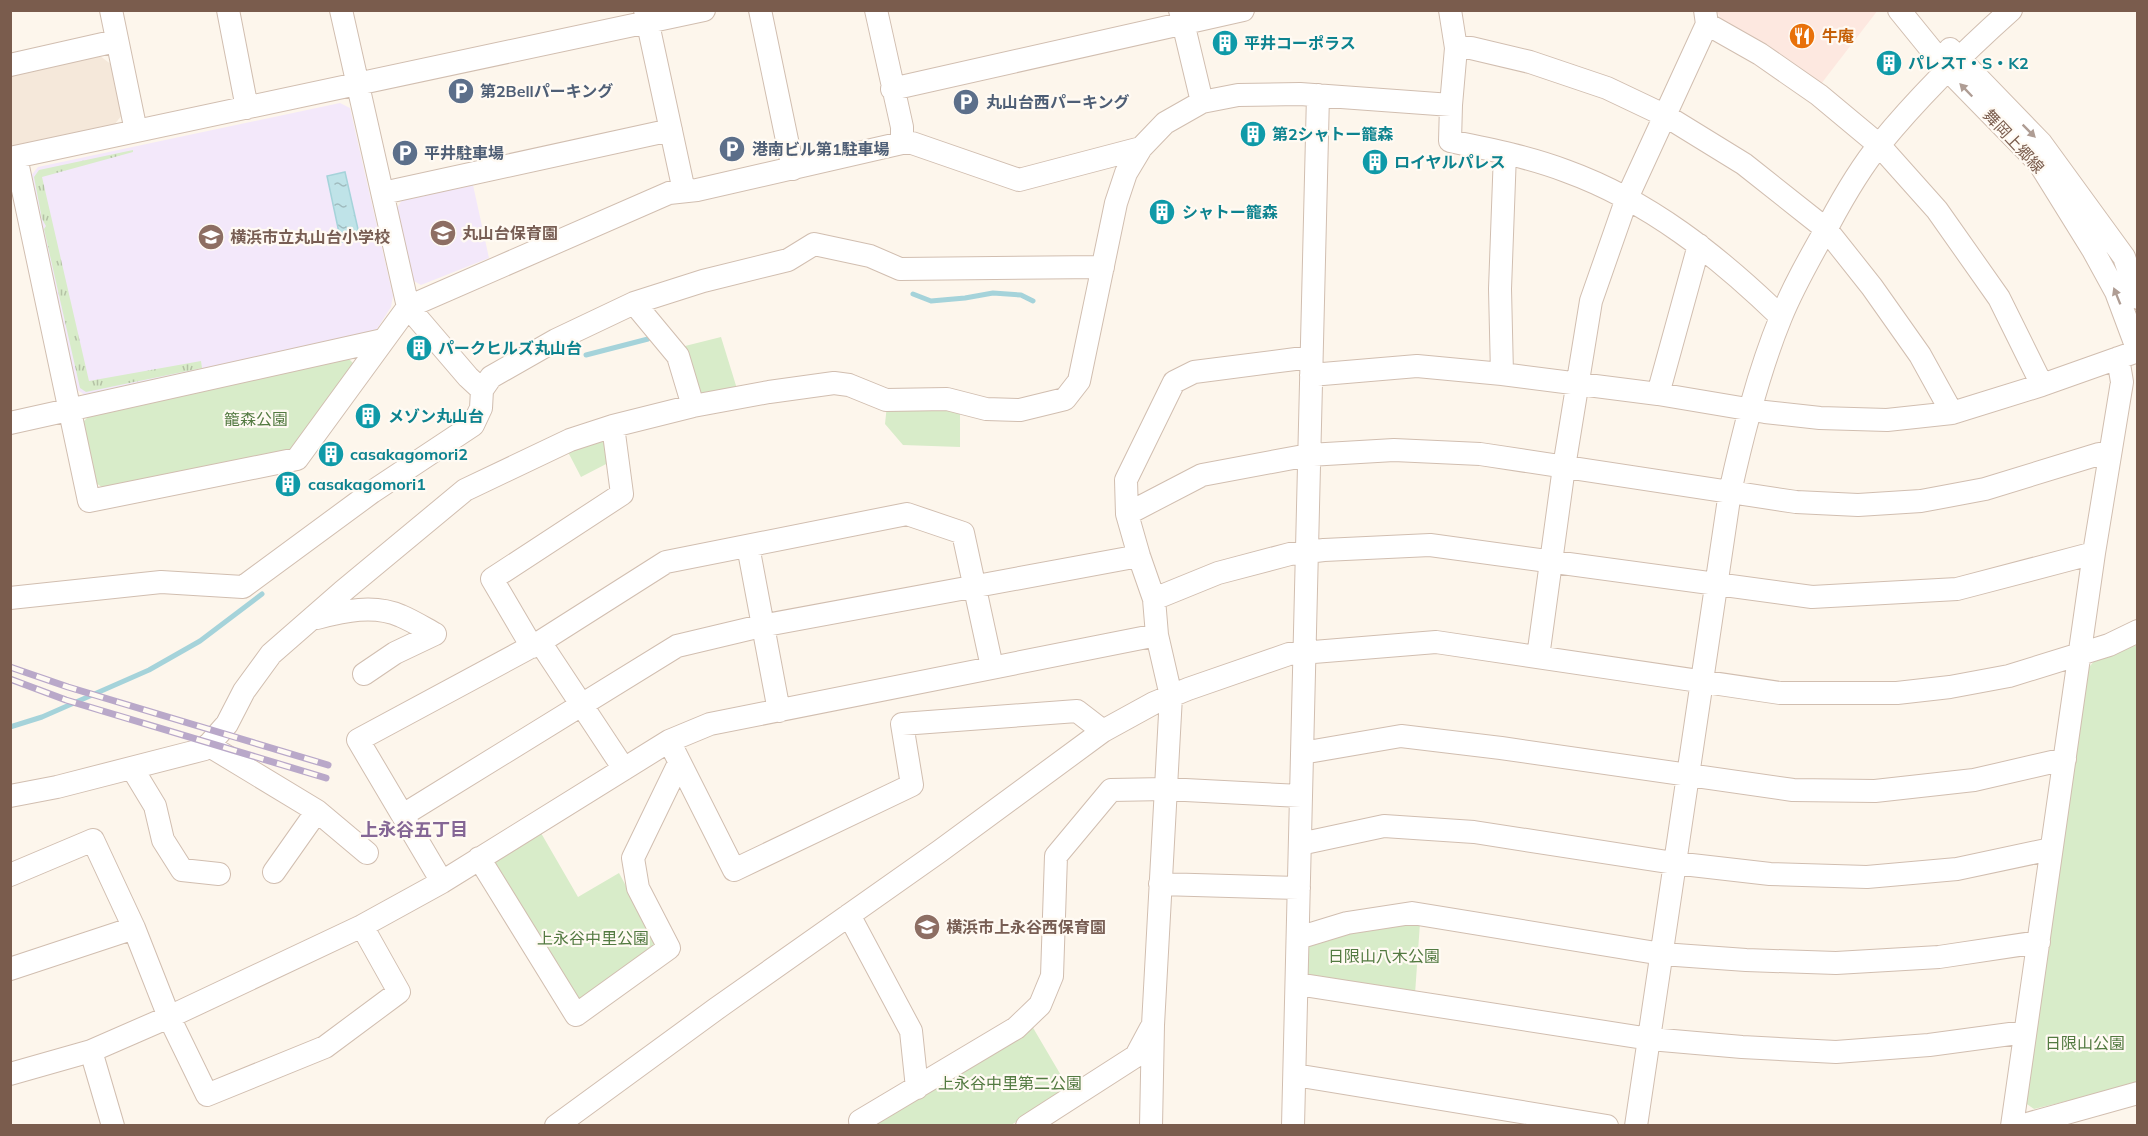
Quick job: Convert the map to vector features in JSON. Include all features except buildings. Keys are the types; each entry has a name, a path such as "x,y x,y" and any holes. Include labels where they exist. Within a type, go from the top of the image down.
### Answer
{"street":[{"path":"111,10 136,131"},
{"path":"228,10 247,108"},
{"path":"341,10 408,307 482,390"},
{"path":"704,10 646,16 357,84 13,158 89,501 297,459 408,307 669,193 697,190 902,143 912,143 1019,180 1141,148"},
{"path":"759,10 793,169"},
{"path":"876,10 902,127 902,143"},
{"path":"892,89 1181,17 1243,10"},
{"path":"1450,10 1456,48 1450,105 1450,141 1505,153 1566,171 1627,198 1656,215 1740,276 1781,316"},
{"name":"舞岡上郷線","path":"1899,10 1952,64 2039,163 2094,250 2116,292 2131,353 2122,382 2094,553 2012,1125"},
{"name":"舞岡上郷線","path":"1918,10 1952,64 2041,143 2124,257 2138,298"},
{"path":"1636,1125 1730,492 1744,430 1766,358 1781,316 1826,229 1851,185 1879,145 1952,64 2011,10"},
{"path":"646,16 684,191"},
{"path":"1181,17 1202,102"},
{"path":"1538,657 1553,561 1564,467 1591,301 1627,198 1666,116 1706,17 1819,94 1879,145 1936,210 1999,298 2042,385"},
{"path":"10,64 116,41"},
{"path":"1456,48 1471,48 1530,62 1607,88 1666,116 1744,164 1826,229 1872,287 1920,354 1952,413"},
{"path":"10,796 57,788 205,749 227,724 244,691 271,654 311,619 465,490 570,440 613,426 693,406 834,383 849,385 886,400 947,399 987,409 1020,410 1065,399 1079,381 1116,203 1126,173 1141,148 1166,123 1202,102 1238,95 1318,95 1450,105"},
{"path":"1293,1125 1318,95"},
{"path":"383,193 671,130"},
{"path":"1502,374 1500,289 1505,153"},
{"path":"10,598 161,582 243,587 372,492 473,425 481,408 482,390 491,377 556,340 634,303 703,281 789,260 814,244 870,256 900,269 1104,267"},
{"path":"1658,394 1699,245"},
{"path":"634,303 678,356 693,406"},
{"path":"10,423 382,340"},
{"path":"1151,1125 1153,1025 1171,696 1157,635 1154,599 1138,556 1127,514 1126,480 1174,382 1194,372 1311,366 1418,366 1658,394 1750,410 1820,418 1887,420 1952,413 2042,385 2131,353"},
{"path":"613,426 622,494 492,579 536,645 582,703 624,769"},
{"path":"1127,514 1202,475 1309,455 1394,450 1480,454 1796,502 1848,505 1921,501 1985,489 2099,454 2110,455"},
{"path":"442,882 358,740 536,645 666,562 907,514 963,533 992,668"},
{"path":"1154,599 1218,573 1290,554 1430,545 1812,597 1957,589 2094,553"},
{"path":"748,546 778,711"},
{"path":"403,815 677,646 761,626 1138,556"},
{"path":"311,619 344,610 369,609 399,615 435,634 395,653 364,674"},
{"path":"556,1125 1103,731 1188,688 1278,658 1304,652 1436,642 1780,693 1897,693 1950,687 2009,676 2116,643 2138,632"},
{"path":"10,1074 92,1050 169,1017 362,926 442,882 669,741 710,723 1157,635"},
{"path":"669,741 734,870 912,785 896,688"},
{"path":"902,724 1077,711 1103,731"},
{"path":"1302,753 1401,736 1793,790 1875,791 1974,780 2065,759"},
{"path":"208,745 316,811 367,853"},
{"path":"479,858 576,1015 669,948 638,888 633,858 679,763"},
{"path":"132,768 155,806 163,840 182,870 219,874"},
{"path":"863,1125 860,1122 1016,1028 1040,1005 1052,976 1056,856 1111,790 1166,789 1301,796"},
{"path":"274,872 316,811"},
{"path":"1300,844 1384,826 1474,832 1674,863 1770,874 1867,877 1957,869 2051,849"},
{"path":"10,874 93,840 134,928 169,1017 207,1095 325,1047 399,992 362,926"},
{"path":"1160,884 1299,888"},
{"path":"1298,938 1347,923 1412,913 1662,954 1746,960 1836,963 1939,957 2039,942"},
{"path":"849,915 911,1031 917,1088"},
{"path":"10,969 134,928"},
{"path":"1297,984 1650,1039 1742,1047 1836,1052 1929,1045 2025,1032"},
{"path":"1027,1125 1056,1118 1136,1056 1153,1025"},
{"path":"92,1050 112,1125"},
{"path":"1295,1075 1607,1125"},
{"path":"2020,1125 2138,1093"}],"shaded area":[{"name":"牛庵","path":"1878,10 1821,84 1723,24 1717,11"},
{"path":"100,56 112,65 122,115 114,125 11,147 10,76"},
{"name":"横浜市立丸山台小学校","path":"340,103 350,108 393,296 391,307 377,329 362,335 85,395 76,389 30,177 38,167"},
{"name":"丸山台保育園","path":"473,185 489,258 421,285 412,280 397,208 402,200"}],"green space":[{"path":"133,150 133,152 42,177 89,381 201,361 202,368 86,392 80,388 34,177 39,170"},
{"path":"721,337 738,392 697,399 681,347"},
{"name":"籠森公園","path":"346,356 356,366 296,452 110,492 94,482 82,423 89,416"},
{"path":"887,405 960,408 960,447 903,445 885,424"},
{"path":"609,434 610,462 581,477 568,452"},
{"name":"日限山公園","path":"2137,645 2137,1084 2034,1109 2024,1102 2085,672 2095,660"},
{"name":"上永谷中里公園","path":"541,833 578,897 619,873 658,945 578,1002 493,861"},
{"name":"日限山八木公園","path":"1420,923 1415,994 1302,977 1307,942 1350,929"},
{"name":"上永谷中里第二公園","path":"1032,1026 1069,1089 1011,1125 872,1126"}],"water":[{"path":"345,172 360,238 341,242 327,176"}],"waterway":[{"path":"913,294 931,301 993,293 1021,295 1033,301"},
{"path":"586,355 648,339"},
{"path":"10,727 42,717 149,670 200,641 262,594"}],"railway":[{"path":"10,667 68,687 328,765"},
{"path":"10,679 66,700 326,778"}],"place":[{"name":"牛庵","path":"1802,36"},
{"name":"平井コーポラス","path":"1225,43"},
{"name":"パレスT・S・K2","path":"1889,63"},
{"name":"第2Bellパーキング","path":"461,91"},
{"name":"丸山台西パーキング","path":"966,102"},
{"name":"第2シャトー籠森","path":"1253,134"},
{"name":"港南ビル第1駐車場","path":"732,149"},
{"name":"平井駐車場","path":"405,153"},
{"name":"ロイヤルパレス","path":"1375,162"},
{"name":"シャトー籠森","path":"1162,212"},
{"name":"丸山台保育園","path":"443,233"},
{"name":"横浜市立丸山台小学校","path":"211,237"},
{"name":"パークヒルズ丸山台","path":"419,348"},
{"name":"メゾン丸山台","path":"368,416"},
{"name":"casakagomori2","path":"331,454"},
{"name":"casakagomori1","path":"288,484"},
{"name":"横浜市上永谷西保育園","path":"927,927"}],"district":[{"name":"上永谷五丁目","path":"414,830"}]}
